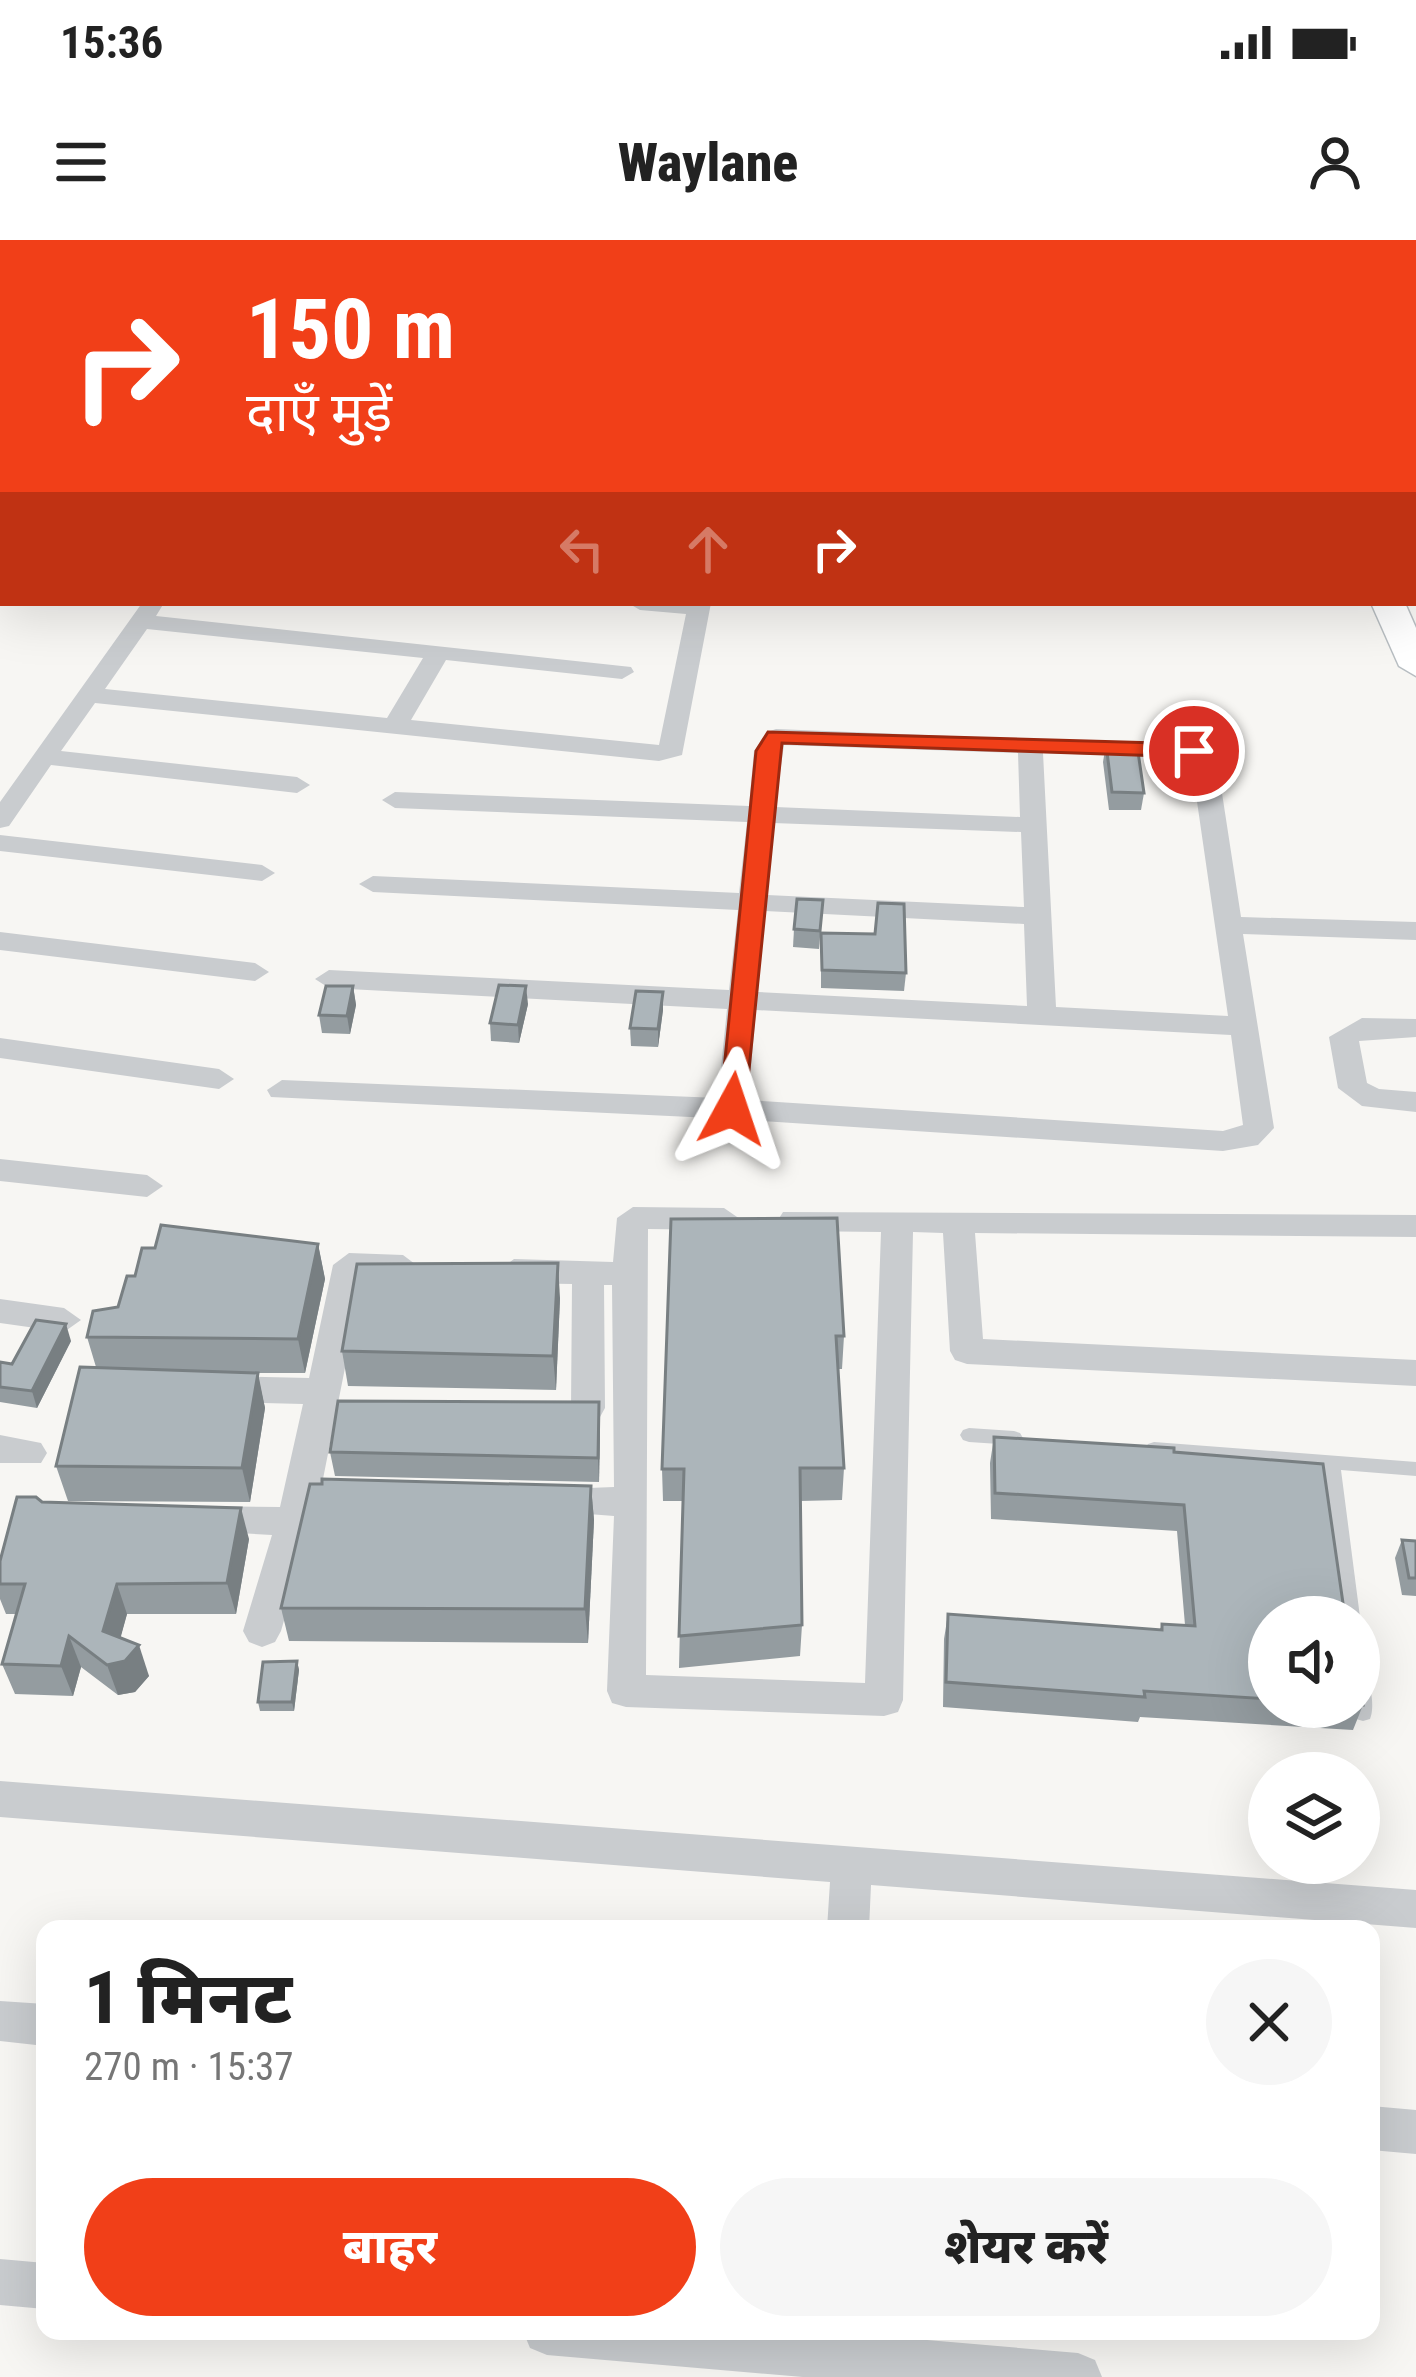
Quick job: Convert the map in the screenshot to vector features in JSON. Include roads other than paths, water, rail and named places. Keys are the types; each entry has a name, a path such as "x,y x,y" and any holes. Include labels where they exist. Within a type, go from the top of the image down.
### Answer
{"street":[{"path":"233,631 251,606"},
{"path":"89,695 659,753 674,750 699,606"},
{"path":"1389,606 1416,666"},
{"path":"3,812 148,612 233,631 622,672"},
{"path":"395,726 439,652"},
{"path":"282,1090 1247,1138 1258,1128 1205,767 1194,751 776,737 767,751 732,1109"},
{"path":"1030,742 1042,1015"},
{"path":"45,758 297,785"},
{"path":"395,800 1035,825"},
{"path":"0,843 262,873"},
{"path":"373,884 1039,916"},
{"path":"1228,925 1416,931"},
{"path":"0,941 255,972"},
{"path":"329,979 1244,1026"},
{"path":"1416,1028 1362,1027 1344,1037 1353,1088 1372,1100 1416,1102"},
{"path":"0,1048 219,1079"},
{"path":"0,1170 148,1186"},
{"path":"897,1221 884,1700 626,1690 632,1502 628,1274 633,1218 1416,1226"},
{"path":"958,1221 967,1351 1416,1372"},
{"path":"307,1260 445,1269"},
{"path":"262,1630 298,1508 350,1265"},
{"path":"493,1270 628,1274"},
{"path":"588,1274 588,1408"},
{"path":"0,1311 64,1320"},
{"path":"175,1389 321,1399 364,1407"},
{"path":"543,1407 631,1408"},
{"path":"157,1520 298,1508 349,1495"},
{"path":"514,1499 632,1502"},
{"path":"0,1799 1416,1909"},
{"path":"848,1920 851,1863"},
{"path":"0,2021 36,2024"},
{"path":"1380,2129 1416,2132"},
{"path":"0,2282 36,2286"},
{"path":"654,2340 1078,2377"}],"lane":[{"path":"969,1435 1037,1440"},
{"path":"1127,1447 1416,1469"},
{"path":"1331,1462 1348,1596"}]}
